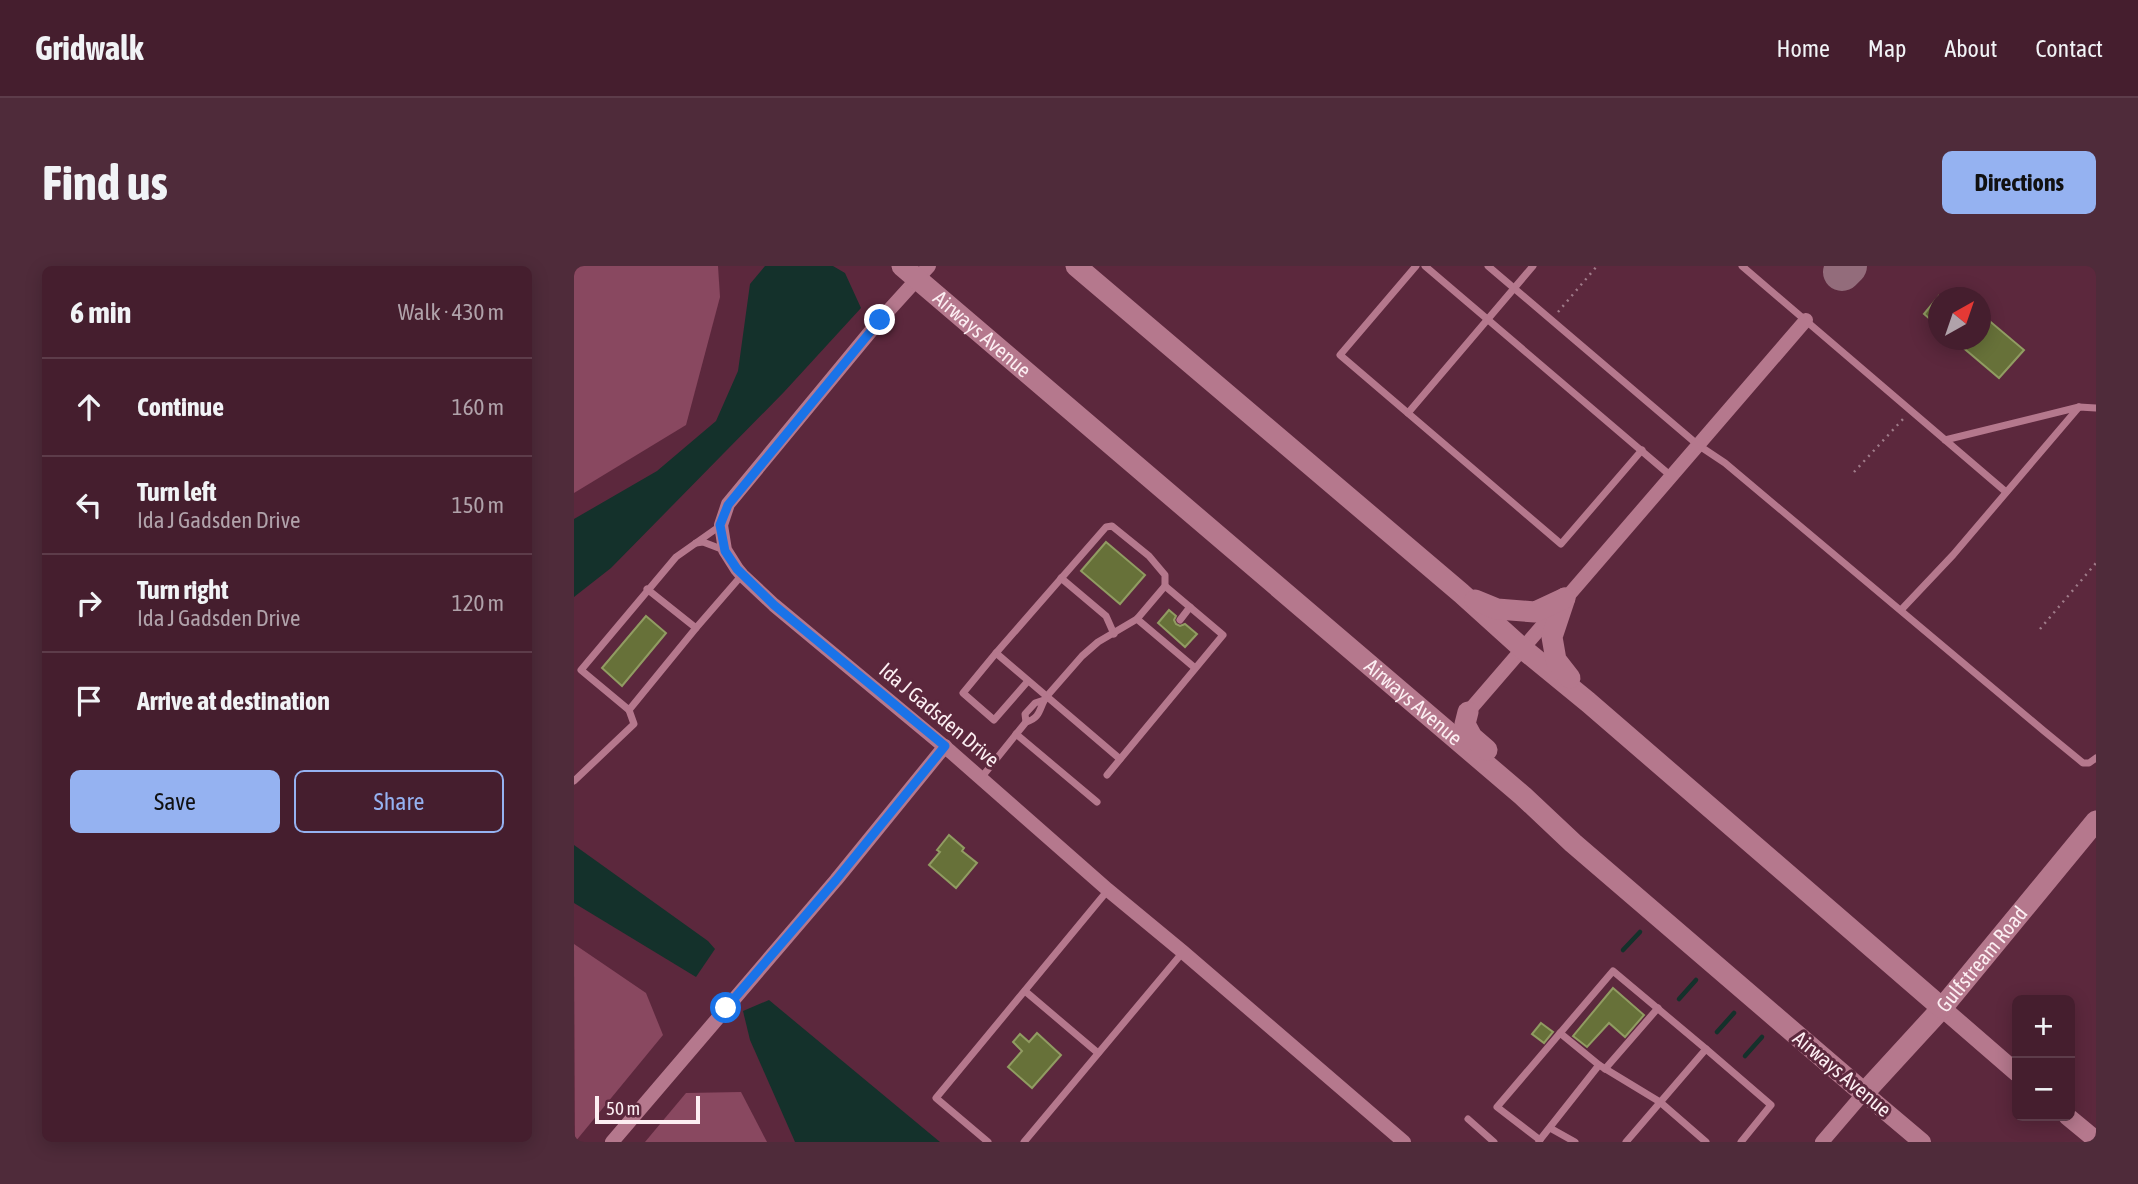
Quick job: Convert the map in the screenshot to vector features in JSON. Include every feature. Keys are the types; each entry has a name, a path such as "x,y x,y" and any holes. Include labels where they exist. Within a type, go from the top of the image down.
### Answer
{"main road":[{"path":"1076,266 1461,593 1942,1008"},
{"name":"Airways Avenue","path":"916,271 1864,1093"},
{"path":"1461,593 1497,609 1535,612 1565,598"},
{"path":"1565,598 1552,637 1556,660 1588,702"},
{"path":"1412,701 1446,715 1461,716 1468,712"},
{"path":"1468,712 1465,724 1472,737 1504,765 1523,796"},
{"name":"Gulfstream Road","path":"1864,1093 1942,1008 2096,821"}],"street":[{"path":"720,525 728,505 880,320 916,271"},
{"path":"1468,712 1805,320"},
{"name":"Ida J Gadsden Drive","path":"720,525 725,550 737,569 774,605 945,746 1108,890 1404,1142"},
{"path":"612,1142 836,880 945,746"},
{"path":"1942,1008 2012,1069"},
{"path":"1822,1142 1864,1093"},
{"name":"Airways Avenue","path":"1864,1093 1922,1142"},
{"path":"2073,1121 2096,1140"}],"lane":[{"path":"1416,266 1340,355 1561,544 1642,450"},
{"path":"1425,266 1672,476"},
{"path":"1488,266 1698,445 1725,463 2083,763 2089,763 2096,758"},
{"path":"1408,413 1533,266"},
{"path":"1742,266 2006,492"},
{"path":"1901,610 1953,555 2079,407"},
{"path":"1945,440 2079,407 2096,408"},
{"path":"574,781 634,724 629,710 577,667 676,557 720,525"},
{"path":"981,778 1026,722 1025,714 1035,703 1045,698 1098,642 1137,619 1165,586 1165,575 1149,555 1112,526 1106,527 963,693 994,720 1028,681"},
{"path":"695,543 703,542 725,550"},
{"path":"629,710 742,575"},
{"path":"1061,578 1106,616 1114,634"},
{"path":"1107,775 1223,635 1165,586"},
{"path":"648,589 696,628"},
{"path":"1180,620 1190,607"},
{"path":"1137,619 1195,668"},
{"path":"1163,641 1169,633"},
{"path":"996,653 1045,698 1120,759"},
{"path":"1016,734 1097,802"},
{"path":"988,1142 936,1098 1108,890"},
{"path":"1024,1142 1183,952"},
{"path":"1658,1008 1602,1067 1539,1141 1497,1107 1613,971 1658,1008 1771,1105 1741,1142"},
{"path":"1025,991 1098,1053"},
{"path":"1560,1033 1602,1067 1660,1102 1706,1142"},
{"path":"1626,1142 1706,1049"},
{"path":"1468,1119 1494,1142"},
{"path":"1549,1128 1575,1142"}],"path":[{"path":"1551,320 1597,266"},
{"path":"1854,472 1910,410"},
{"path":"2040,629 2096,564"}],"shaded area":[{"path":"574,266 718,266 720,297 686,425 574,493"},
{"path":"765,266 833,266 845,273 861,308 784,392 611,568 574,597 574,519 657,471 716,421 738,371 750,284"},
{"path":"574,845 708,941 715,949 696,977 574,903"},
{"path":"574,944 646,993 663,1035 575,1142"},
{"path":"769,1000 940,1142 795,1142 750,1040 743,1011"},
{"path":"741,1092 767,1142 645,1142 686,1093"}],"building":[{"path":"1991,322 2024,350 1999,378 1966,350 1991,350"},
{"path":"1106,542 1145,575 1120,604 1081,571"},
{"path":"1169,610 1176,616 1176,624 1185,624 1197,634 1185,647 1158,623"},
{"path":"646,616 666,633 622,686 602,668"},
{"path":"949,835 964,848 962,851 977,863 956,888 929,865"},
{"path":"1613,988 1644,1015 1625,1037 1609,1023 1587,1047 1573,1036"},
{"path":"1541,1023 1553,1032 1544,1043 1532,1034"},
{"path":"1037,1033 1061,1055 1032,1088 1008,1067 1022,1051 1013,1042 1020,1034 1029,1042"}],"waterway":[{"path":"1623,950 1640,932"},
{"path":"1679,999 1696,980"},
{"path":"1717,1032 1734,1013"},
{"path":"1745,1056 1762,1037"}],"taxiway":[{"path":"1842,272 1848,266"}],"route":[{"path":"726,1008 836,880 945,746 774,605 737,569 725,551 720,525 728,505 880,320"}]}
